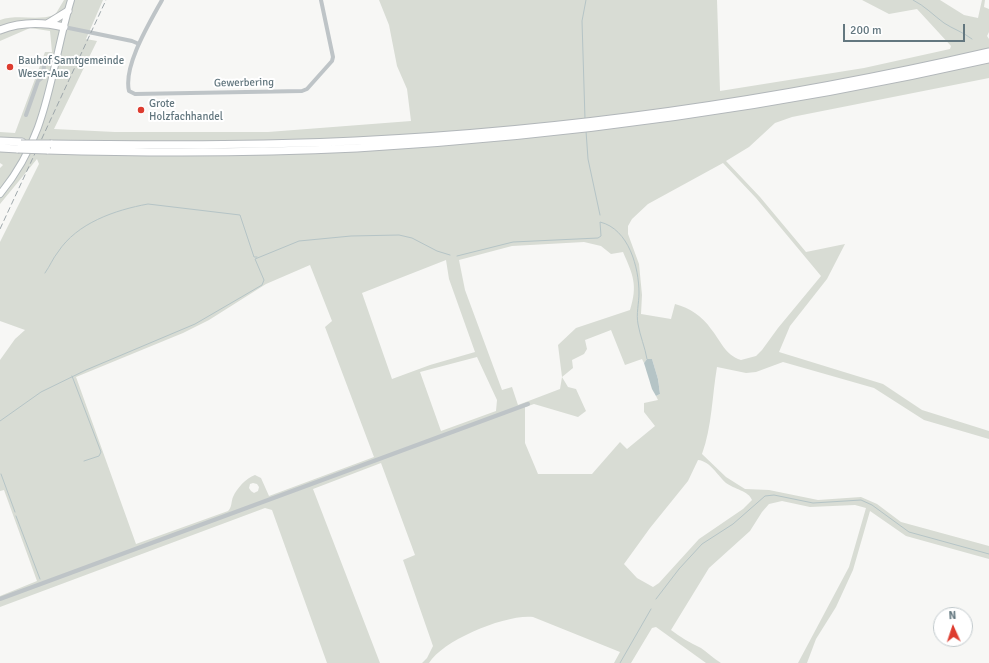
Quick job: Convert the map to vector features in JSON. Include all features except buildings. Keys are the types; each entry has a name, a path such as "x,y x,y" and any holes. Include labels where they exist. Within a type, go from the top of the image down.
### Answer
{"highway":[{"path":"47,24 68,11"},
{"path":"0,30 19,24 47,24 64,27"},
{"path":"0,142 49,147 245,145 411,138 625,124 722,107 989,52"},
{"path":"722,107 859,87 989,59"},
{"path":"0,148 20,145"}],"main road":[{"path":"0,194 23,161 42,119 53,79 71,0"}],"street":[{"name":"Gewerbering","path":"162,0 139,44 133,59 128,85 129,91 135,94 302,91 311,84 332,61 333,57 321,0"},
{"path":"64,27 132,41 139,44"},
{"path":"26,116 38,81 43,77 44,65"},
{"path":"43,77 53,79"},
{"path":"0,599 528,404"}],"shaded area":[{"path":"64,0 103,0 86,39 97,41 54,129 115,132 268,132 411,121 407,89 397,66 389,25 379,0 717,0 720,91 864,68 950,49 951,46 917,9 889,14 862,0 940,0 964,15 978,18 982,0 985,0 984,7 989,9 989,32 987,36 989,39 989,78 792,117 775,123 749,147 726,161 760,197 806,252 845,244 827,279 790,326 779,352 883,384 922,410 989,431 989,439 924,420 874,388 783,362 756,372 746,373 717,367 710,422 702,454 726,477 745,489 769,490 818,500 861,497 877,504 901,522 989,546 989,559 906,536 870,511 853,570 836,607 816,639 807,663 798,663 849,567 866,508 855,505 810,507 782,501 769,504 750,531 709,568 671,630 685,640 701,648 721,663 706,663 656,627 652,628 631,663 614,663 620,652 533,617 521,617 492,624 476,630 447,646 436,654 429,663 422,663 427,658 433,646 403,560 415,555 381,463 313,489 380,663 327,663 272,510 265,508 0,607 0,596 37,581 4,490 0,491 0,360 15,339 25,330 0,321 0,242 39,164 37,159 0,204 0,168 3,165 0,163 0,132 15,133 45,52 52,52 50,31 30,28 0,41 0,20 7,18 48,17 55,15","holes":["723,163 756,198 821,276 778,328 762,350 756,356 741,360 731,355 727,351 704,320 686,308 675,304 671,319 641,314 642,295 639,264 628,234 628,226 632,219 648,204","584,242 601,246 611,254 623,252 632,274 634,287 630,310 576,328 558,345 562,377 560,389 518,405 512,387 502,390 465,290 459,260 512,246","446,260 449,279 475,352 430,365 392,379 362,293","310,265 332,321 325,327 374,457 269,496 261,478 255,475 252,476 237,490 228,511 136,544 76,377 183,333 209,320 266,284","611,330 625,365 642,359 644,363 647,359 652,359 658,379 660,394 656,396 658,400 644,403 644,412 655,426 627,449 620,442 592,474 538,474 525,443 525,407 534,404 578,417 586,411 576,389 568,387 562,377 573,368 572,360 584,354 587,349 585,340","477,357 497,400 496,411 441,431 420,372","698,460 706,463 714,469 726,483 748,494 752,500 743,509 699,539 659,583 653,587 637,578 624,564 650,528 688,481","253,483 257,484 259,487 258,491 254,493 249,488 250,484"]},
{"path":"647,359 652,359 658,379 660,394 656,396 652,389 644,363"}],"waterway":[{"path":"585,119 582,21 586,0"},
{"path":"913,0 944,23 972,39"},
{"path":"586,131 588,159 600,215"},
{"path":"45,273 56,254 75,233 98,219 110,214 148,204 240,215 254,257 257,257"},
{"path":"457,256 513,242 598,238 601,236 600,222 610,226 625,241 634,261 639,283 637,320 647,359"},
{"path":"0,421 41,392 86,370 195,324 262,285 264,280 255,259 299,241 351,236 399,235 412,238 437,251 450,255"},
{"path":"72,376 101,452 99,456 84,461"},
{"path":"1,474 15,512"},
{"path":"656,599 679,569 702,544 733,524 765,496 774,495 813,503 861,500 872,505 909,532 989,554"},
{"path":"16,516 40,579"},
{"path":"620,663 651,609"}],"railway":[{"path":"0,229 106,0"}],"place":[{"name":"Bauhof Samtgemeinde Weser-Aue","path":"10,67"},
{"name":"Grote Holzfachhandel","path":"141,110"}]}
